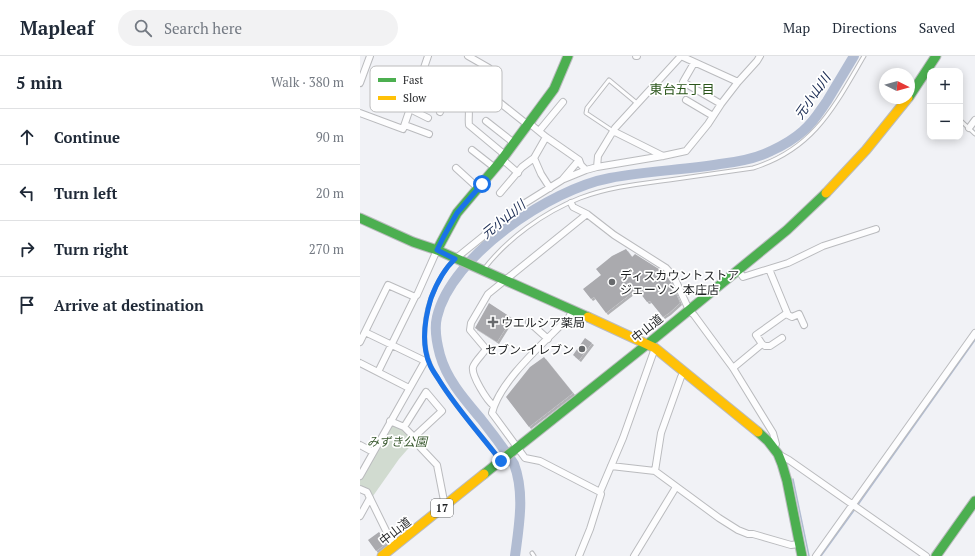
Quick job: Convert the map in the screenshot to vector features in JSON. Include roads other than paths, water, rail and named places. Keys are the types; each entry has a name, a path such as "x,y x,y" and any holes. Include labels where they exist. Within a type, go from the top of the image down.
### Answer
{"main road":[{"path":"437,250 457,213 504,157 554,89 568,56"},
{"name":"中山道","path":"915,87 936,56"},
{"name":"中山道","path":"382,556 517,448 651,346 689,310 787,230 828,192 866,150 902,104"},
{"path":"360,218 413,242 437,250 456,260 505,280 651,346 757,431 775,451 782,464 787,481 802,556"},
{"path":"936,556 975,501"}],"street":[{"path":"360,83 370,56"},
{"path":"425,66 428,56"},
{"path":"597,167 598,156 613,131 681,56 738,82"},
{"path":"456,260 522,205 562,180 597,167 686,151 738,82 758,61 760,56"},
{"path":"472,57 486,66"},
{"path":"694,63 683,82 721,104"},
{"path":"686,100 713,116"},
{"path":"539,131 563,102"},
{"path":"502,104 579,160 586,170"},
{"path":"360,113 403,129 409,112"},
{"path":"416,112 428,118"},
{"path":"470,112 468,119 469,125 504,157 518,173"},
{"path":"969,128 975,120"},
{"path":"486,121 514,143"},
{"path":"405,125 429,134"},
{"path":"613,131 663,156"},
{"path":"500,193 534,158 546,137"},
{"path":"472,150 495,168"},
{"path":"534,158 541,174 550,188"},
{"path":"562,180 579,160"},
{"path":"456,168 478,188"},
{"path":"571,203 573,207 587,214 614,235 666,268 674,277 689,310 733,368 773,433 776,444 775,451 926,556"},
{"path":"494,406 489,402 473,373 473,366 486,349 470,330 471,323 488,294 587,214"},
{"path":"738,270 743,278 788,263 823,246 876,229"},
{"path":"378,372 417,295 437,250"},
{"path":"769,269 787,313 792,317 799,314 804,324"},
{"path":"360,342 388,285 415,297"},
{"path":"573,310 569,317 520,366 494,402 492,413 525,458 540,461 600,492"},
{"path":"782,338 770,346 765,346 756,335 787,313"},
{"path":"530,322 548,339"},
{"path":"360,476 425,361 365,332"},
{"path":"816,556 975,333"},
{"path":"733,368 762,344"},
{"path":"579,556 590,529 600,492 623,438 651,346"},
{"path":"360,362 409,388"},
{"path":"655,471 661,433 684,372"},
{"path":"404,427 426,392 442,411 414,437"},
{"path":"390,421 404,427 414,437 420,447 438,465 445,506"},
{"path":"360,445 373,452"},
{"path":"611,466 655,471 718,518 738,530 791,545 799,544"},
{"path":"634,556 676,487"},
{"path":"360,489 367,492 394,547"},
{"path":"360,516 370,498"}],"lane":[{"path":"481,270 526,228 571,203 592,194 619,187 753,168 769,163 783,156 804,142 822,124 864,56"},
{"path":"613,131 586,113 587,108 609,80 638,104"},
{"path":"963,123 975,134"},
{"path":"456,260 449,265 433,292 427,310 425,335 426,354 430,365 447,393 502,460"}],"waterway":[{"name":"元小山川","path":"515,556 520,510 517,475 514,464 490,430 457,389 443,364 436,336 436,326 437,317 446,294 462,271 482,249 506,229 533,211 560,196 586,185 610,178 746,160 765,154 784,145 807,128 813,121 854,56"},
{"path":"857,506 975,340"},
{"path":"793,479 809,556"},
{"path":"821,556 855,509"}],"place":[{"name":"ディスカウントストア ジェーソン 本庄店","path":"612,282"},
{"name":"ウエルシア薬局","path":"493,322"},
{"name":"セブン-イレブン","path":"582,349"}],"district":[{"name":"東台五丁目","path":"682,89"}],"park label":[{"name":"みずき公園","path":"397,441"}]}
